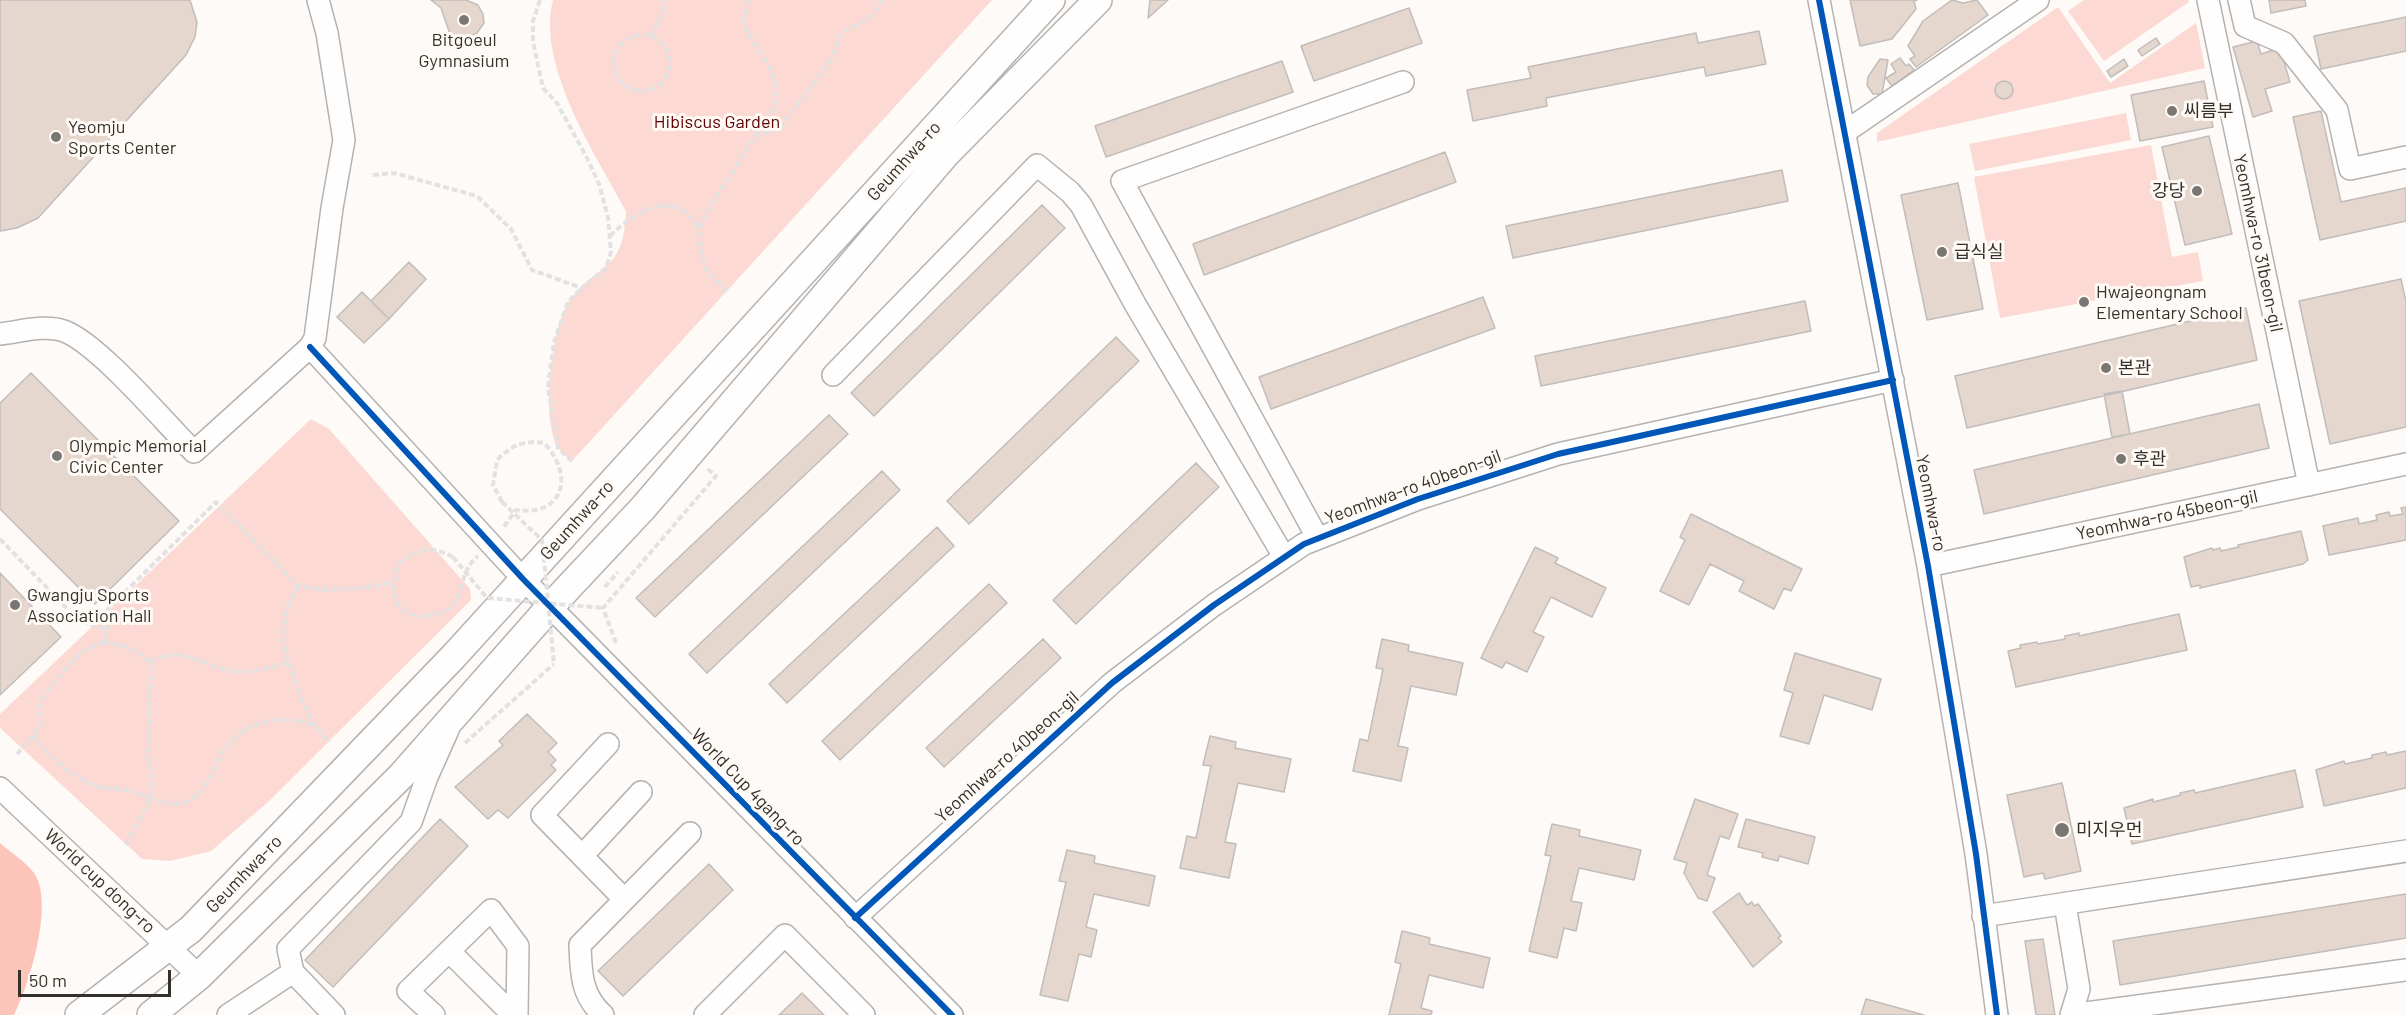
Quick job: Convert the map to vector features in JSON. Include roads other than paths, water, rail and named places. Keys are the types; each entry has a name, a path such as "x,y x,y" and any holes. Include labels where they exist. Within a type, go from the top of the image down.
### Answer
{"main road":[{"name":"Geumhwa-ro","path":"79,1015 171,947 453,657 1051,0"},
{"name":"Geumhwa-ro","path":"151,1015 199,976 401,776 549,605 643,508 946,154 1098,0"}],"street":[{"path":"0,334 43,328 64,331 98,354 194,452 310,347 315,338 332,208 344,140 327,33 318,0"},
{"name":"Yeomhwa-ro","path":"1819,0 1928,566 1976,854 1997,1015"},
{"path":"1845,132 2038,0"},
{"name":"Yeomhwa-ro 31beon-gil","path":"2208,0 2309,485"},
{"path":"2239,0 2245,26 2284,43 2337,110 2350,169 2406,157"},
{"path":"1317,537 1122,181 1403,82"},
{"path":"833,375 1037,165 1071,192 1082,206 1136,304 1283,555"},
{"name":"World Cup 4gang-ro","path":"310,347 523,579 952,1015"},
{"name":"Yeomhwa-ro 40beon-gil","path":"855,918 1112,683 1187,624 1283,555 1317,537 1418,499 1568,452 1893,380"},
{"name":"Yeomhwa-ro 45beon-gil","path":"1928,566 2406,464"},
{"path":"334,1015 293,972 288,948 411,822 427,777 455,716"},
{"path":"608,744 542,815 624,899"},
{"name":"World cup dong-ro","path":"0,788 171,947 199,976"},
{"path":"582,856 641,792"},
{"path":"603,1015 590,1004 581,979 580,945 690,833"},
{"path":"1983,916 2406,851"},
{"path":"2066,904 2079,988 2071,1015 2406,970"},
{"path":"434,1015 408,991 490,910 518,946 515,1015"},
{"path":"705,1015 786,935 864,1015"},
{"path":"449,951 515,1015"},
{"path":"228,1015 293,972"}],"place":[{"name":"Bitgoeul Gymnasium","path":"464,20"},
{"name":"씨름부","path":"2172,111"},
{"name":"Yeomju Sports Center","path":"56,137"},
{"name":"강당","path":"2197,191"},
{"name":"급식실","path":"1942,252"},
{"name":"Hwajeongnam Elementary School","path":"2084,302"},
{"name":"본관","path":"2106,368"},
{"name":"Olympic Memorial Civic Center","path":"57,456"},
{"name":"후관","path":"2121,459"},
{"name":"Gwangju Sports Association Hall","path":"15,605"},
{"name":"미지우먼","path":"2062,830"}],"park label":[{"name":"Hibiscus Garden","path":"717,122"}]}
